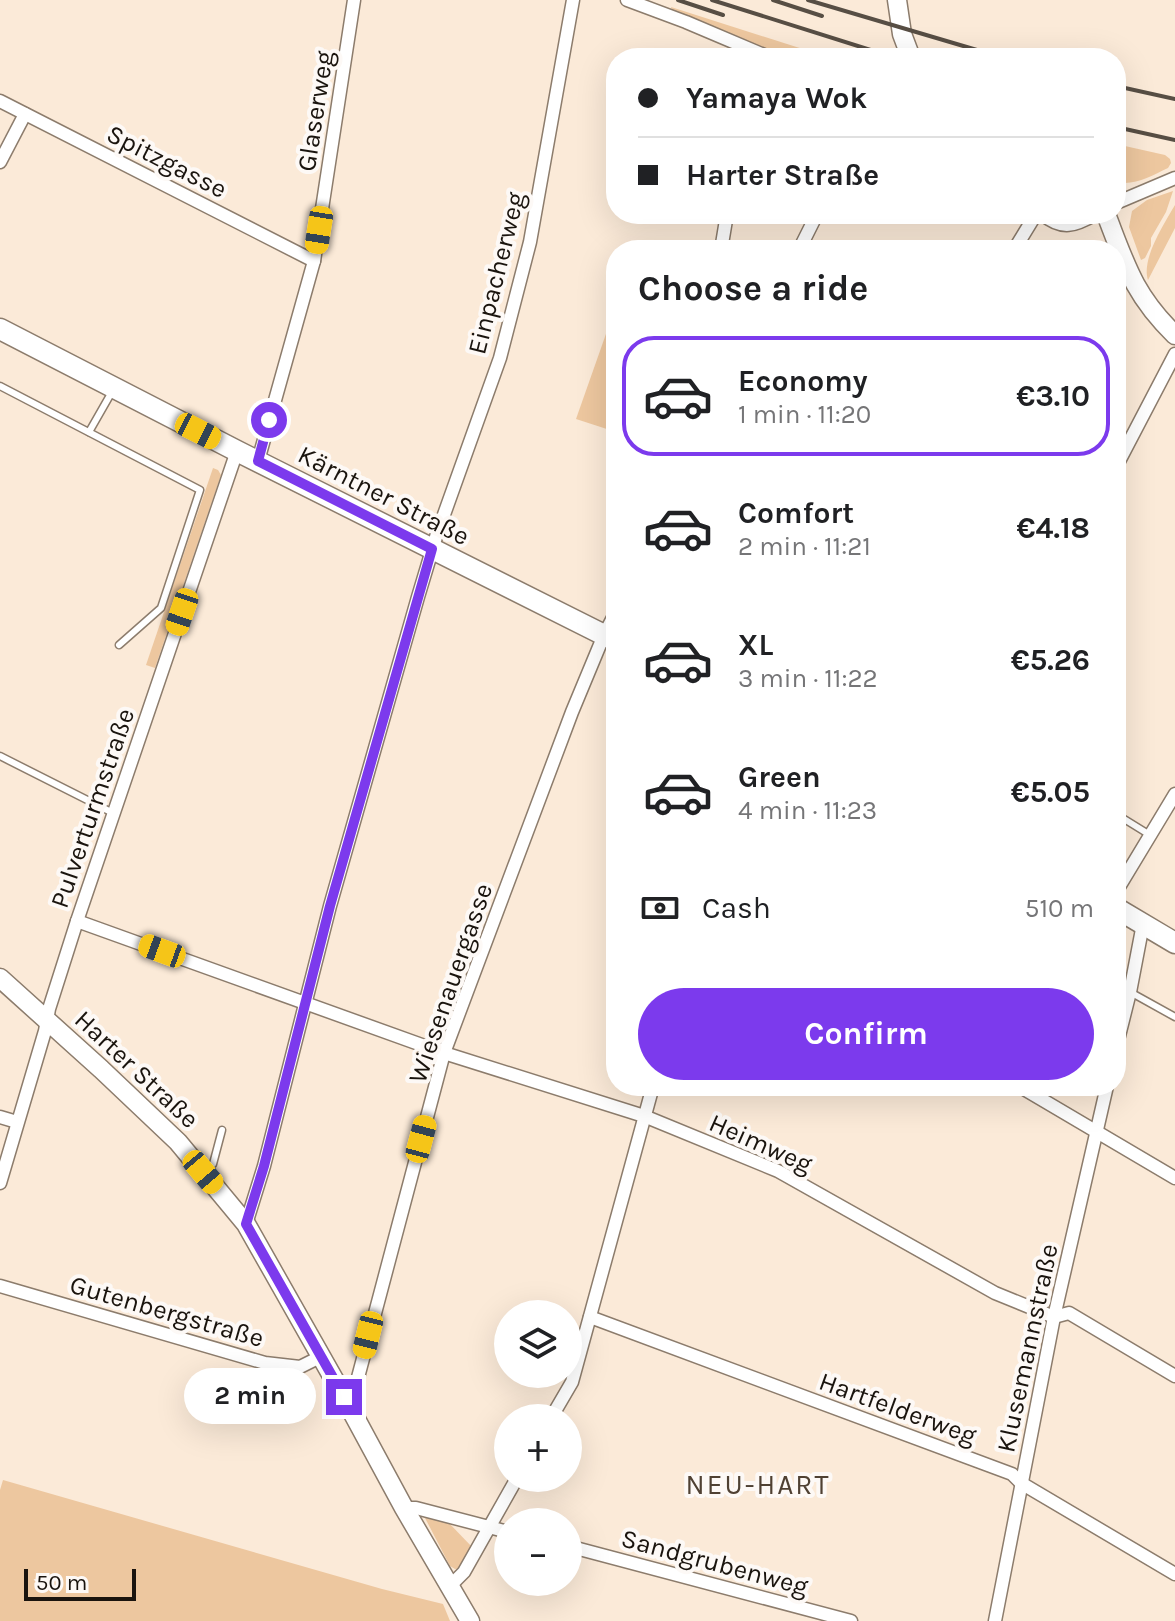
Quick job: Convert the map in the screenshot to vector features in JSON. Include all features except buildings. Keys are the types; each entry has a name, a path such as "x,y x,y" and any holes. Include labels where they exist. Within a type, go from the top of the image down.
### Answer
{"main road":[{"path":"897,0 907,48"},
{"path":"1126,268 1142,298 1175,335"},
{"name":"Kärntner Straße","path":"0,329 606,636"},
{"path":"1126,914 1175,943"},
{"name":"Harter Straße","path":"0,978 178,1142 246,1224 470,1621"}],"street":[{"name":"Glaserweg","path":"258,461 314,261 354,0"},
{"name":"Einpacherweg","path":"246,1224 432,549 500,358 530,242 573,0"},
{"path":"627,0 745,48"},
{"name":"Spitzgasse","path":"0,101 314,261"},
{"path":"0,162 25,114"},
{"path":"1126,199 1175,178"},
{"path":"1126,448 1175,354"},
{"name":"Pulverturmstraße","path":"0,1183 77,921 237,451"},
{"name":"Wiesenauergasse","path":"344,1397 356,1385 444,1053 572,712 606,646"},
{"path":"1126,875 1175,794"},
{"name":"Heimweg","path":"77,921 444,1053 644,1116 778,1171 995,1293 1054,1317 1069,1313 1175,1376"},
{"path":"1126,1008 1143,924"},
{"path":"559,1404 572,1382 650,1096"},
{"path":"1037,1096 1175,1178"},
{"name":"Klusemannstraße","path":"995,1621 1054,1317 1105,1096"},
{"path":"0,1117 17,1122"},
{"name":"Gutenbergstraße","path":"0,1286 265,1363 300,1367 322,1356"},
{"name":"Hartfelderweg","path":"590,1317 1012,1474 1021,1483 1175,1574"},
{"path":"449,1587 464,1572 509,1492"},
{"path":"404,1508 414,1507 494,1528"},
{"name":"Sandgrubenweg","path":"582,1550 851,1621"}],"lane":[{"path":"0,386 200,490 161,608 119,645"},
{"path":"89,432 113,388"},
{"path":"0,756 113,813"},
{"path":"1126,820 1150,835"},
{"path":"1130,992 1175,1017"},
{"path":"203,1172 213,1164 222,1130"}],"shaded area":[{"path":"671,7 800,48 761,48"},
{"path":"1126,146 1165,155 1170,159 1168,168 1126,183"},
{"path":"1173,191 1166,212 1151,238 1151,246 1141,260 1129,227 1132,211 1147,200"},
{"path":"1175,205 1175,228 1148,280 1151,252"},
{"path":"606,334 606,429 576,419"},
{"path":"213,468 221,475 155,668 146,665"},
{"path":"3,1480 443,1604 450,1621 0,1621 0,1490"},
{"path":"424,1516 447,1521 473,1548 461,1568 450,1566"}],"railway":[{"path":"678,0 723,15"},
{"path":"712,0 864,48"},
{"path":"773,0 822,16"},
{"path":"808,0 970,48"},
{"path":"1126,88 1175,99"},
{"path":"1126,129 1175,140"}],"district":[{"name":"NEU-HART","path":"758,1484"}],"route":[{"path":"269,420 258,461 432,549 330,906 264,1166 246,1224 344,1397"}]}
